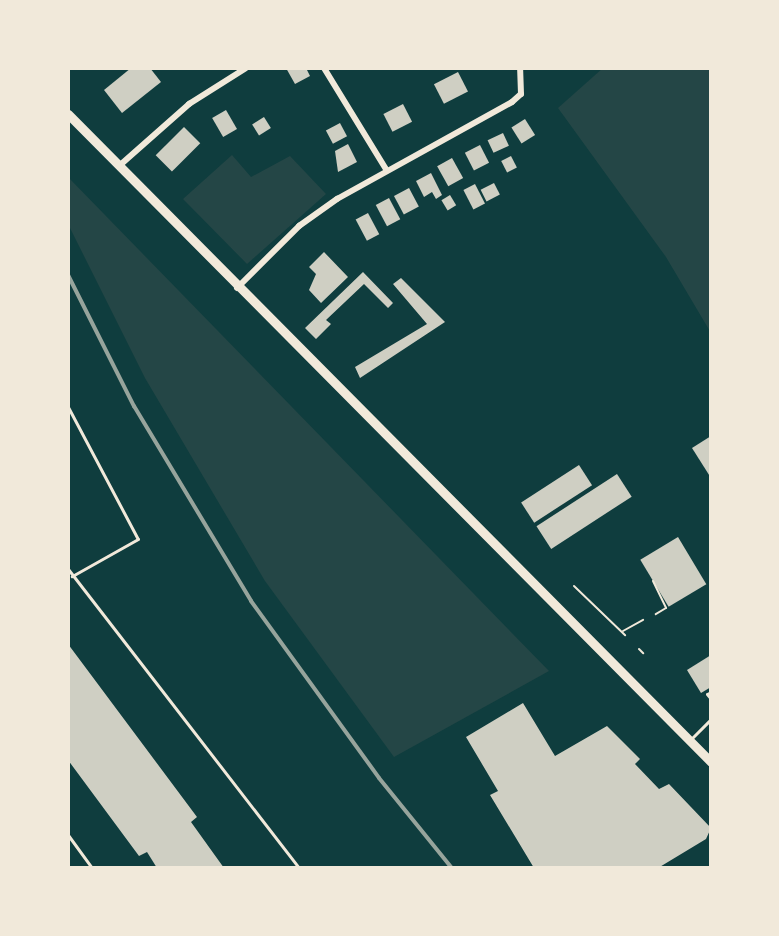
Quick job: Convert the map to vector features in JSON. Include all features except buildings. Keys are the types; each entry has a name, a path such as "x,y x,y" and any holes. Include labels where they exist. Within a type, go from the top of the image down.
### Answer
{"main road":[{"path":"68,114 237,288 711,762"}],"street":[{"path":"119,166 189,104 246,68"},
{"path":"324,68 386,169"},
{"path":"237,288 299,226 386,169 512,102 521,94 520,68"}],"lane":[{"path":"68,407 138,539 72,576"},
{"path":"68,569 299,868"},
{"path":"711,692 711,699"},
{"path":"689,741 711,719"},
{"path":"68,835 92,868"}],"path":[{"path":"653,581 666,608 656,614"},
{"path":"574,586 623,633 643,620"},
{"path":"639,649 643,653"}],"shaded area":[{"path":"603,68 711,68 711,333 666,257 558,108"},
{"path":"232,155 251,177 290,156 326,194 247,264 183,199"},
{"path":"68,177 549,671 394,757 265,581 145,378 68,224"}],"railway":[{"path":"68,275 134,406 251,601 379,778 452,868"}]}
